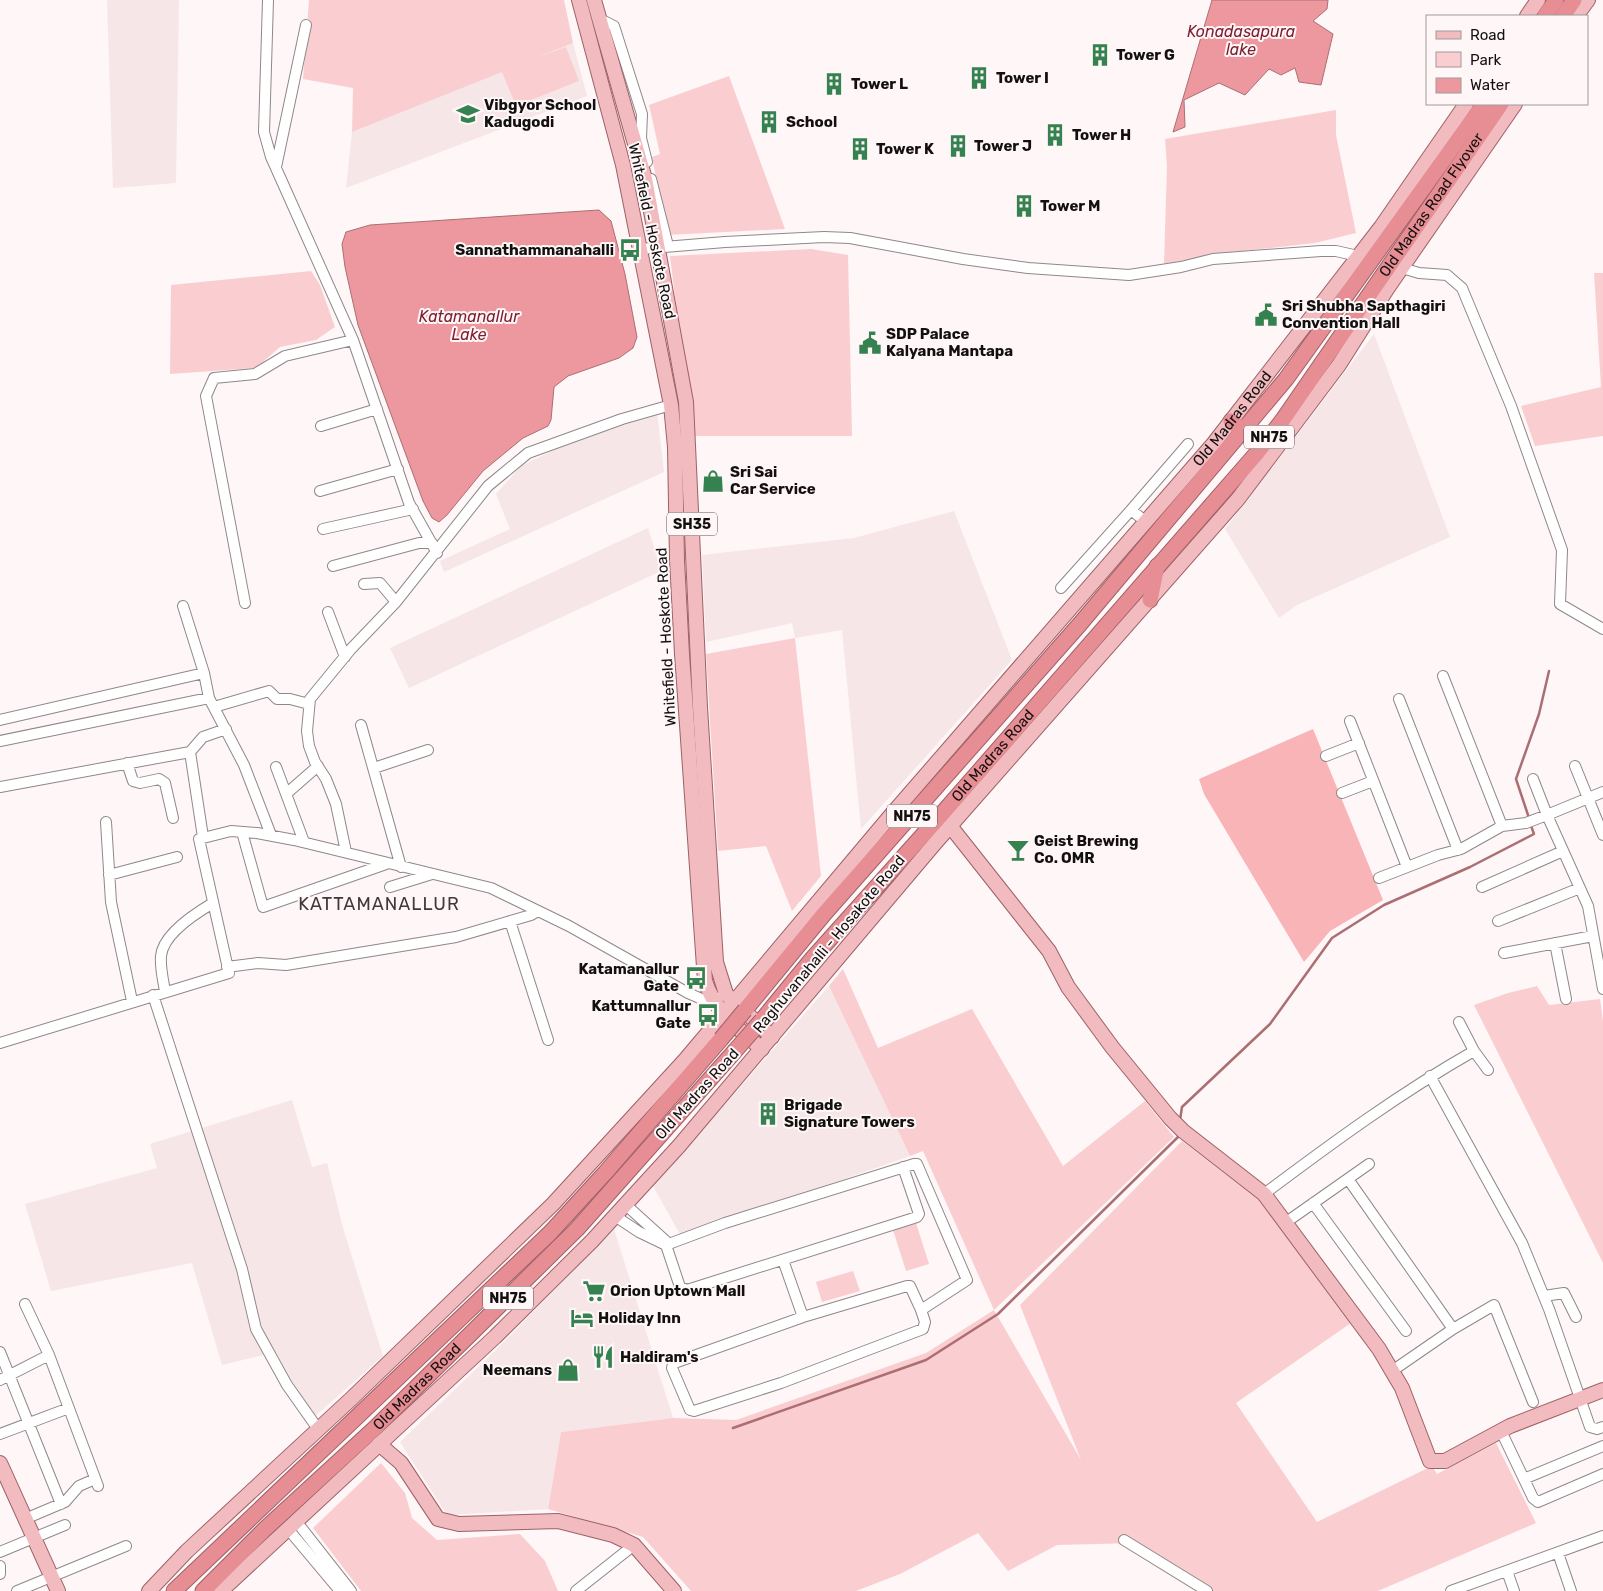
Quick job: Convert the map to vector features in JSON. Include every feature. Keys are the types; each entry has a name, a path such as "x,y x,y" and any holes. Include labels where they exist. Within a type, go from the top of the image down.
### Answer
{"highway":[{"path":"1546,15 1556,0"},
{"path":"1564,15 1574,0"},
{"name":"Old Madras Road Flyover","path":"1237,426 1286,379 1483,105"},
{"name":"Old Madras Road Flyover","path":"1157,565 1282,421 1500,105"},
{"name":"Old Madras Road","path":"735,1002 824,914 1080,624 1237,426"},
{"path":"1150,600 1157,565"},
{"name":"Old Madras Road","path":"203,1591 266,1528 374,1429 577,1230 762,1020 812,958 967,785 1157,565"},
{"name":"NH75","path":"174,1591 261,1505 361,1415 550,1233 605,1173 721,1039 735,1002"}],"main road":[{"name":"Whitefield - Hoskote Road","path":"579,0 624,165 683,465 716,962 735,1002 772,1038"},
{"name":"Whitefield - Hoskote Road","path":"594,0 663,246 684,390 683,465 677,560 705,981 712,1001 723,1015 762,1049"},
{"path":"1528,15 1538,0"},
{"path":"1577,15 1588,0"},
{"name":"Old Madras Road","path":"149,1591 187,1551 318,1429 553,1204 685,1060 892,814 1145,521 1237,426 1465,105"},
{"name":"Raghuvanahalli - Hosakote Road","path":"221,1591 495,1337 626,1205 772,1038 951,827 1234,503 1339,365 1402,268 1514,105"},
{"path":"951,827 1049,951 1068,987 1112,1047 1170,1118 1183,1132 1264,1194 1366,1330 1392,1371 1402,1388 1430,1461 1445,1461 1501,1431 1603,1390"},
{"path":"379,1444 401,1463 438,1518 458,1524 558,1521 613,1535 634,1545 674,1591"},
{"path":"0,1463 58,1591"}],"street":[{"path":"268,0 264,132 276,167 353,340 413,509 437,552"},
{"path":"276,167 306,25"},
{"path":"640,249 824,237 850,238 982,262 1129,275 1181,267 1214,259 1321,251 1336,251 1358,256"},
{"path":"1402,268 1419,273 1447,275 1462,288 1511,406 1562,550 1560,604 1603,629"},
{"path":"245,603 206,396 214,378 255,374 285,356 353,340"},
{"path":"346,852 336,804 309,746 307,731 310,699 345,657 396,602 488,486 528,454 622,419 671,405"},
{"path":"321,426 377,409"},
{"path":"1061,588 1188,444"},
{"path":"320,491 398,469"},
{"path":"323,529 413,509"},
{"path":"1131,510 1145,521"},
{"path":"333,566 419,543 432,543"},
{"path":"364,584 380,583 396,602"},
{"path":"183,606 204,673 211,703 244,766 271,835"},
{"path":"328,612 345,657"},
{"path":"0,720 204,673"},
{"path":"1443,676 1502,826"},
{"path":"0,741 269,691 277,699 290,699 309,704"},
{"path":"1399,699 1458,850"},
{"path":"1350,721 1407,867"},
{"path":"361,725 401,867"},
{"path":"0,787 190,752 203,737 226,729"},
{"path":"1326,756 1359,743"},
{"path":"374,768 428,750"},
{"path":"190,752 203,837"},
{"path":"127,764 133,781 140,783 159,779 164,783 173,818"},
{"path":"286,794 318,766"},
{"path":"1575,766 1603,835"},
{"path":"276,767 304,842"},
{"path":"1533,779 1588,906 1603,989"},
{"path":"1342,793 1373,781"},
{"path":"1379,878 1458,850 1502,826 1526,823 1603,792"},
{"path":"106,822 110,902 132,1001"},
{"path":"0,1043 228,972 198,839 231,830 271,835 304,842 491,888 569,926 688,993 704,1000 735,1002"},
{"path":"242,832 263,907 387,863"},
{"path":"1482,887 1563,852"},
{"path":"109,875 176,857"},
{"path":"390,887 433,874"},
{"path":"1498,921 1580,888"},
{"path":"165,991 160,958 162,951 185,920 213,903"},
{"path":"227,967 258,962 286,965 456,937 531,915 538,911"},
{"path":"510,921 548,1040"},
{"path":"1504,953 1593,936"},
{"path":"1555,943 1566,999"},
{"path":"153,995 242,1269 256,1329 286,1384 318,1429"},
{"path":"1460,1022 1474,1051 1488,1070"},
{"path":"1264,1194 1353,1128 1430,1076 1474,1051"},
{"path":"1430,1076 1522,1243 1544,1296 1590,1427 1596,1429 1603,1427"},
{"path":"615,1216 639,1232 667,1244 917,1164 967,1280 921,1310"},
{"path":"1285,1223 1369,1164"},
{"path":"626,1205 667,1244 680,1287 687,1290 916,1216 918,1214 902,1168"},
{"path":"1348,1179 1453,1329"},
{"path":"1313,1203 1406,1331"},
{"path":"783,1260 803,1317"},
{"path":"907,1286 910,1286 921,1310 924,1322 923,1329 781,1383 694,1411 690,1410 672,1368 673,1364 803,1317 907,1286"},
{"path":"1544,1296 1564,1293 1576,1316"},
{"path":"24,1304 49,1354 96,1483 79,1486 61,1504 25,1519"},
{"path":"1392,1371 1453,1329 1494,1305 1534,1402"},
{"path":"0,1352 61,1504"},
{"path":"0,1380 49,1354"},
{"path":"0,1434 69,1408"},
{"path":"1501,1431 1533,1498 1538,1502 1603,1474"},
{"path":"1524,1479 1603,1446"},
{"path":"0,1552 33,1536 66,1525"},
{"path":"292,1525 340,1591"},
{"path":"292,1525 351,1591"},
{"path":"1458,1590 1603,1536"},
{"path":"1124,1540 1207,1591"},
{"path":"576,1591 634,1545"},
{"path":"18,1591 126,1546"},
{"path":"1558,1552 1571,1591"},
{"path":"0,1566 0,1574"},
{"path":"1507,1571 1514,1591"}],"shaded area":[{"path":"107,0 179,0 176,183 113,188"},
{"name":"Vibgyor School Kadugodi","path":"573,43 587,96 346,188 352,132"},
{"path":"1374,334 1450,537 1297,605 1279,618 1225,529"},
{"path":"657,412 664,472 444,572 440,561 510,529 496,494 521,466 554,450"},
{"path":"954,511 1012,660 861,829 842,630 795,638 792,623 706,642 702,555 854,538"},
{"path":"648,528 661,571 409,688 390,648"},
{"path":"1313,729 1383,900 1330,931 1304,962 1204,794 1199,779"},
{"path":"829,986 910,1156 681,1236 653,1186"},
{"path":"292,1100 312,1167 327,1163 343,1228 383,1356 313,1418 276,1352 222,1365 192,1263 51,1291 25,1204 157,1168 150,1144"},
{"path":"614,1229 673,1418 561,1432 548,1509 447,1515 400,1442 494,1352"}],"green space":[{"path":"309,0 564,0 573,43 536,58 566,47 579,81 516,106 502,72 352,132 353,88 303,79"},
{"path":"729,76 785,229 667,235 652,157 660,154 649,105"},
{"path":"1336,110 1336,135 1356,233 1315,243 1233,252 1164,264 1167,166 1165,139"},
{"path":"811,249 848,255 852,436 692,436 670,256"},
{"path":"311,271 320,285 335,327 316,340 280,347 256,368 170,374 171,285"},
{"path":"1594,273 1603,273 1603,436 1535,446 1521,406 1601,387"},
{"path":"795,638 821,876 792,911 766,846 718,851 706,654"},
{"path":"843,969 878,1048 972,1009 1063,1166 1145,1101 1174,1137 994,1310 923,1151 910,1156 829,986"},
{"path":"1537,986 1549,1005 1600,999 1603,1021 1603,1263 1474,1005 1508,993"},
{"path":"1182,1141 1258,1199 1351,1323 1236,1403 1317,1522 1432,1466 1437,1474 1496,1443 1536,1523 1378,1591 1213,1591 1137,1543 1057,1545 1008,1571 978,1533 900,1574 856,1591 691,1591 643,1537 548,1509 561,1432 673,1418 736,1420 926,1353 994,1310 1081,1460 1020,1305"},
{"path":"916,1223 929,1264 906,1271 893,1230"},
{"path":"853,1271 860,1291 822,1302 816,1282"},
{"path":"381,1463 405,1493 412,1518 437,1540 520,1534 545,1561 558,1591 361,1591 313,1528"}],"water":[{"name":"Konadasapura lake","path":"1212,0 1328,0 1327,9 1313,21 1333,34 1321,85 1299,82 1295,68 1281,75 1269,69 1245,95 1219,83 1184,100 1185,127 1173,132"},
{"name":"Katamanallur Lake","path":"599,210 611,221 625,274 637,337 633,348 619,358 568,376 554,387 551,420 548,426 523,438 483,471 439,522 432,518 423,501 358,325 345,267 342,244 346,232 370,225"}],"waterway":[{"path":"1529,818 1516,779 1539,714 1549,671"},
{"path":"1180,1120 1182,1107 1270,1024 1332,938 1384,905 1470,867 1534,834 1530,823"},
{"path":"733,1428 926,1360 998,1314 1178,1137 1179,1133"}],"place":[{"name":"Tower G","path":"1100,55"},
{"name":"Tower I","path":"979,78"},
{"name":"Tower L","path":"834,84"},
{"name":"Vibgyor School Kadugodi","path":"468,114"},
{"name":"School","path":"769,122"},
{"name":"Tower H","path":"1055,135"},
{"name":"Tower J","path":"958,146"},
{"name":"Tower K","path":"860,149"},
{"name":"Tower M","path":"1024,206"},
{"name":"Sannathammanahalli","path":"630,250"},
{"name":"Sri Shubha Sapthagiri Convention Hall","path":"1266,315"},
{"name":"SDP Palace Kalyana Mantapa","path":"870,343"},
{"name":"Sri Sai Car Service","path":"713,481"},
{"name":"Geist Brewing Co. OMR","path":"1018,850"},
{"name":"Katamanallur Gate","path":"696,978"},
{"name":"Kattumnallur Gate","path":"708,1015"},
{"name":"Brigade Signature Towers","path":"768,1114"},
{"name":"Orion Uptown Mall","path":"594,1291"},
{"name":"Holiday Inn","path":"582,1318"},
{"name":"Haldiram's","path":"603,1357"},
{"name":"Neemans","path":"568,1370"}],"district":[{"name":"KATTAMANALLUR","path":"379,904"}]}
